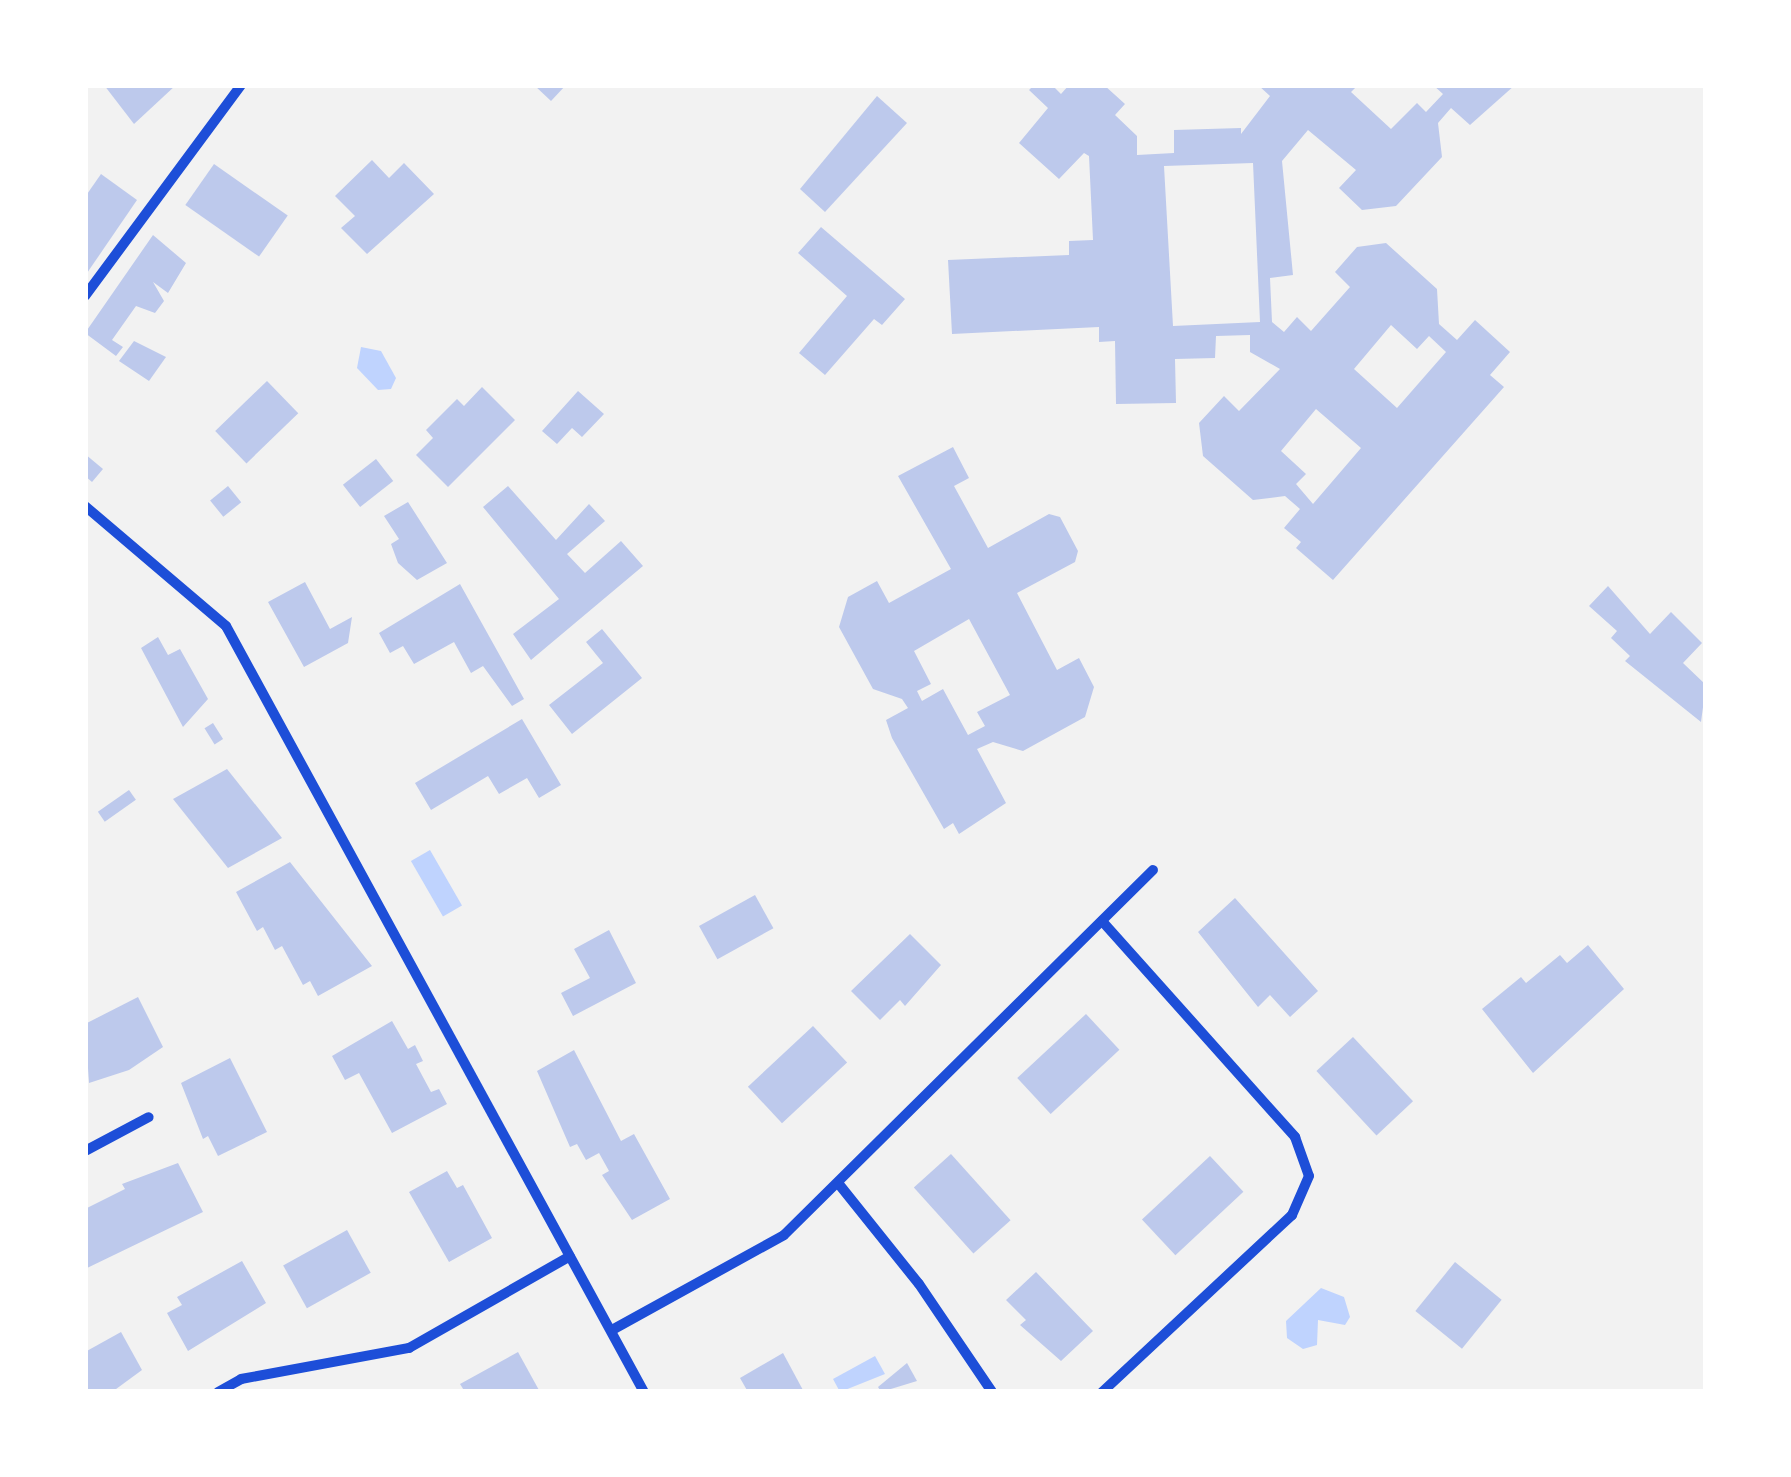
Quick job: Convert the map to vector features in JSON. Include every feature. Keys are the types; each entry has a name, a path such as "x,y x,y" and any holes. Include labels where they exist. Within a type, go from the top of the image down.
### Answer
{"street":[{"path":"85,296 241,85"},
{"path":"85,506 226,626 644,1392"},
{"path":"612,1330 784,1235 1153,870"},
{"path":"1102,921 1295,1137 1309,1176 1292,1215 1102,1392"},
{"path":"85,1151 148,1117"},
{"path":"838,1183 919,1284 992,1392"},
{"path":"218,1392 241,1379 409,1348 570,1256"}],"water":[{"path":"361,347 381,351 396,378 391,389 378,390 357,368"},
{"path":"430,850 462,905 443,916 411,861"},
{"path":"1321,1288 1344,1297 1350,1317 1345,1325 1318,1320 1317,1345 1303,1349 1287,1338 1286,1321"},
{"path":"875,1356 885,1374 840,1392 833,1379"}],"building":[{"path":"104,85 176,85 134,124"},
{"path":"534,85 566,85 551,101"},
{"path":"1034,85 1052,85 1061,94 1069,85 1104,85 1125,104 1115,115 1137,136 1137,155 1174,153 1174,130 1241,128 1241,134 1270,96 1258,85 1358,85 1351,92 1391,129 1417,103 1426,112 1443,94 1433,85 1515,85 1470,125 1451,108 1438,123 1442,157 1396,206 1362,210 1339,188 1356,170 1308,130 1282,161 1293,275 1270,278 1272,322 1284,332 1297,317 1311,331 1350,287 1335,272 1357,247 1386,243 1437,289 1439,324 1457,340 1475,320 1510,352 1490,375 1504,387 1333,580 1296,548 1301,542 1284,528 1300,509 1285,496 1253,500 1203,456 1199,423 1224,396 1239,411 1280,369 1250,352 1250,335 1216,336 1215,358 1175,359 1176,403 1116,404 1115,341 1099,342 1099,327 952,334 948,260 1069,255 1069,241 1093,240 1089,156 1084,153 1059,179 1019,143 1048,108 1029,90","holes":["1253,163 1260,322 1173,326 1164,166","1391,325 1417,349 1429,336 1446,352 1397,408 1354,369","1316,409 1361,448 1313,504 1296,484 1306,474 1281,451"]},
{"path":"877,96 907,123 825,212 800,189"},
{"path":"372,160 389,178 404,163 434,194 367,254 341,228 355,216 335,196"},
{"path":"214,164 288,216 259,257 185,205"},
{"path":"101,174 137,200 85,276 85,197"},
{"path":"821,227 905,299 882,325 874,319 825,375 799,353 847,296 798,253"},
{"path":"153,235 186,263 168,293 153,282 164,301 155,313 136,306 112,340 123,347 116,356 85,333"},
{"path":"134,341 166,357 149,381 119,361"},
{"path":"267,381 298,413 246,463 215,431"},
{"path":"482,387 515,420 448,487 416,455 433,438 426,430 457,399 464,406"},
{"path":"578,391 604,414 582,437 572,428 557,444 542,431"},
{"path":"953,447 969,478 954,486 988,548 1049,514 1060,517 1078,551 1075,562 1017,593 1057,670 1079,658 1094,687 1085,717 1023,751 993,742 977,749 1006,803 959,834 953,823 944,829 892,738 886,720 908,708 902,699 873,689 839,627 848,597 877,581 889,603 951,569 898,476","holes":["969,619 1010,695 977,712 985,726 968,735 943,689 922,701 917,691 931,684 914,651"]},
{"path":"85,454 103,469 92,482 85,476"},
{"path":"376,459 393,481 360,507 343,485"},
{"path":"228,486 241,502 223,517 210,500"},
{"path":"508,486 556,540 589,504 605,521 567,554 585,573 621,541 643,566 531,660 513,634 559,599 483,507"},
{"path":"408,502 447,563 417,580 398,563 391,544 399,539 384,516"},
{"path":"305,582 330,629 352,617 348,643 304,667 268,602"},
{"path":"460,584 524,699 512,706 483,666 471,673 454,642 414,664 403,646 390,653 379,633"},
{"path":"1608,586 1650,634 1671,612 1702,643 1683,663 1706,685 1701,722 1625,661 1630,656 1611,638 1617,631 1589,606"},
{"path":"602,629 642,678 572,734 549,705 603,663 586,642"},
{"path":"158,637 168,655 180,649 208,699 183,727 141,648"},
{"path":"522,719 561,785 539,798 527,778 499,794 488,776 431,810 415,783"},
{"path":"213,723 223,739 215,744 205,728"},
{"path":"227,769 282,838 228,868 173,799"},
{"path":"129,790 136,800 105,822 98,812"},
{"path":"290,862 372,966 318,996 310,981 303,985 282,946 275,950 263,927 257,931 236,892"},
{"path":"755,895 773,928 717,959 699,926"},
{"path":"1235,898 1318,991 1290,1017 1270,995 1258,1007 1198,932"},
{"path":"609,930 636,983 573,1016 561,993 590,978 574,949"},
{"path":"910,934 941,965 905,1006 900,1000 880,1020 851,991"},
{"path":"1588,945 1624,989 1533,1073 1482,1009 1521,977 1526,983 1560,955 1567,963"},
{"path":"138,997 163,1047 129,1070 89,1083 85,1024"},
{"path":"1086,1014 1119,1050 1051,1114 1017,1078"},
{"path":"392,1021 408,1049 415,1045 423,1061 416,1064 431,1092 439,1089 447,1104 392,1133 359,1073 345,1080 332,1056"},
{"path":"813,1026 847,1063 782,1123 748,1087"},
{"path":"1353,1037 1413,1101 1376,1135 1316,1071"},
{"path":"574,1050 621,1141 634,1134 670,1199 632,1220 602,1175 609,1171 599,1153 586,1160 577,1144 570,1147 537,1071"},
{"path":"230,1058 267,1132 218,1156 208,1136 203,1139 181,1083"},
{"path":"951,1154 1011,1220 973,1254 914,1187"},
{"path":"1210,1156 1243,1192 1175,1255 1142,1219"},
{"path":"178,1163 203,1212 85,1269 85,1209 125,1189 122,1184"},
{"path":"447,1171 457,1188 463,1185 492,1238 449,1262 409,1192"},
{"path":"347,1230 371,1273 307,1308 283,1265"},
{"path":"242,1261 266,1303 188,1351 167,1313 182,1305 177,1297"},
{"path":"1455,1262 1502,1300 1462,1349 1415,1311"},
{"path":"1036,1272 1093,1331 1061,1361 1020,1325 1026,1320 1006,1300"},
{"path":"121,1332 142,1370 112,1392 85,1392 85,1352"},
{"path":"518,1352 540,1392 465,1392 460,1384"},
{"path":"783,1353 804,1392 748,1392 740,1378"},
{"path":"907,1363 917,1381 881,1392 878,1387"}]}
